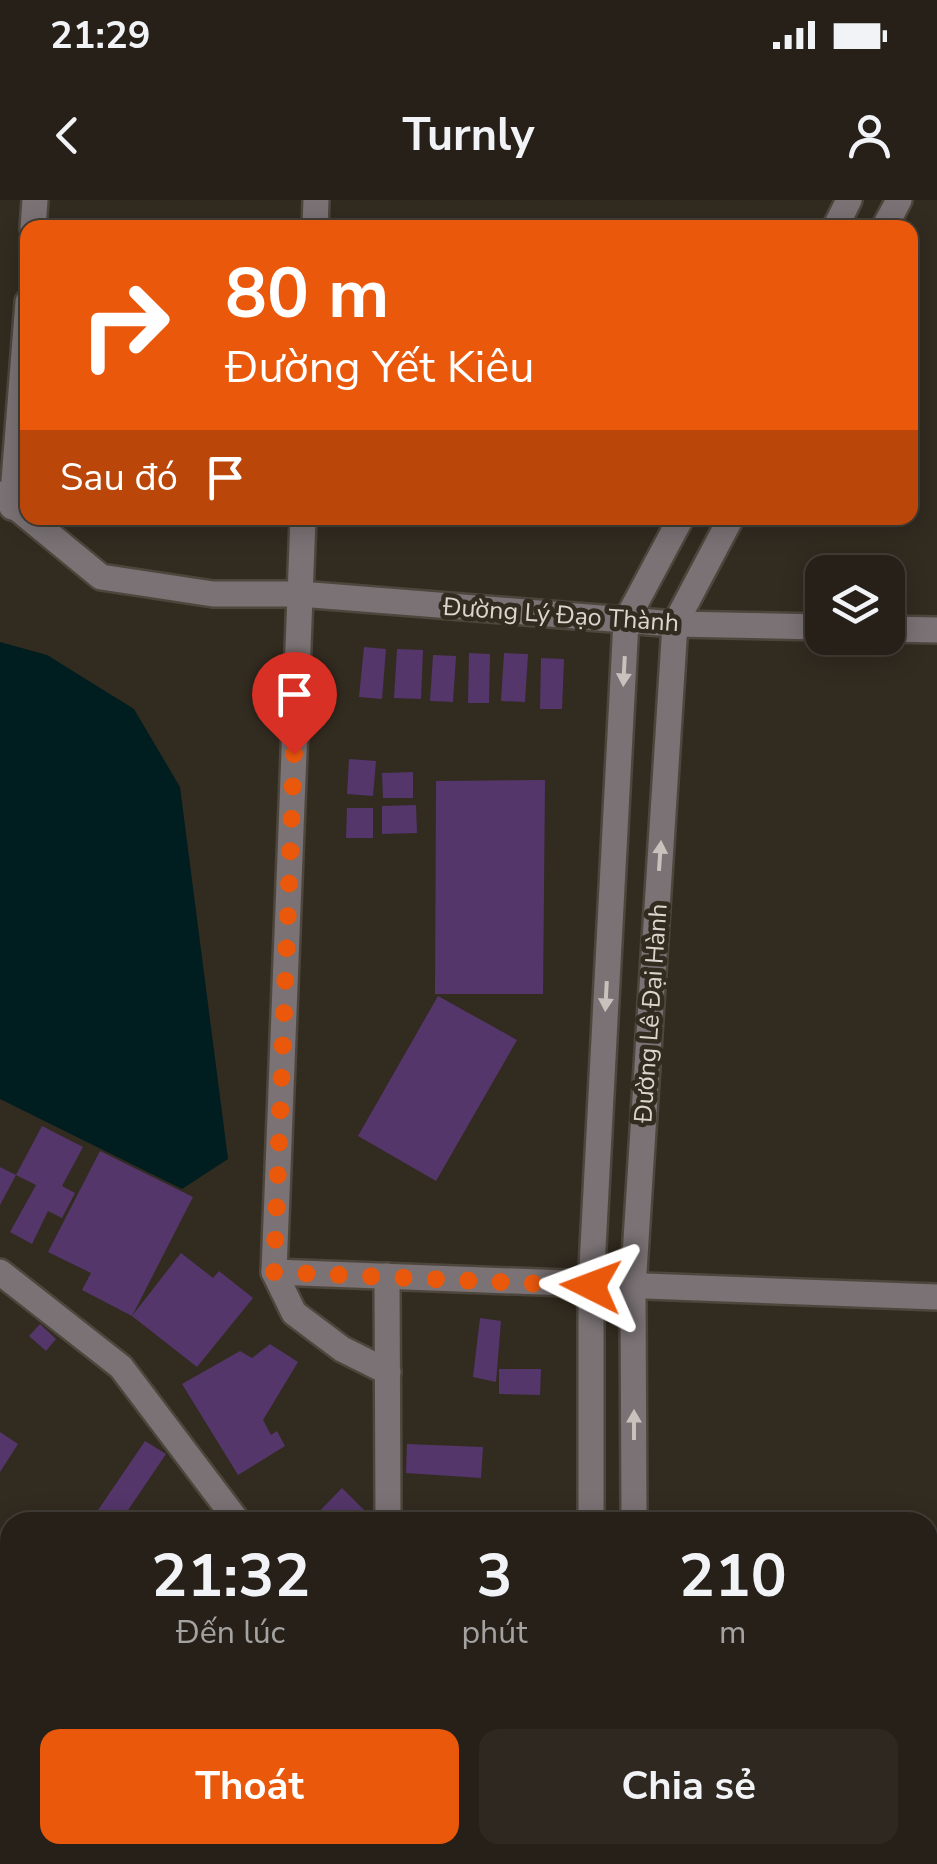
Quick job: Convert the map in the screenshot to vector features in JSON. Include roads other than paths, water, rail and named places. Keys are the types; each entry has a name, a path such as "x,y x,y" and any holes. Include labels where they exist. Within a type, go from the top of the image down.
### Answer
{"street":[{"path":"6,500 20,374"},
{"name":"Đường Lý Đạo Thành","path":"37,525 101,577 213,594 300,594 626,621 805,627"},
{"path":"303,525 274,1272 294,1312 342,1348 388,1372"},
{"name":"Đường Lê Đại Hành","path":"591,1512 591,1286 626,621 677,525"},
{"name":"Đường Lê Đại Hành","path":"634,1512 633,1288 674,624 727,525"},
{"path":"905,629 937,630"},
{"path":"0,1272 120,1367 230,1512"},
{"path":"274,1272 937,1297"},
{"path":"388,1276 388,1512"}],"water":[{"path":"0,642 47,655 134,709 180,787 228,1159 182,1189 0,1099"}]}
